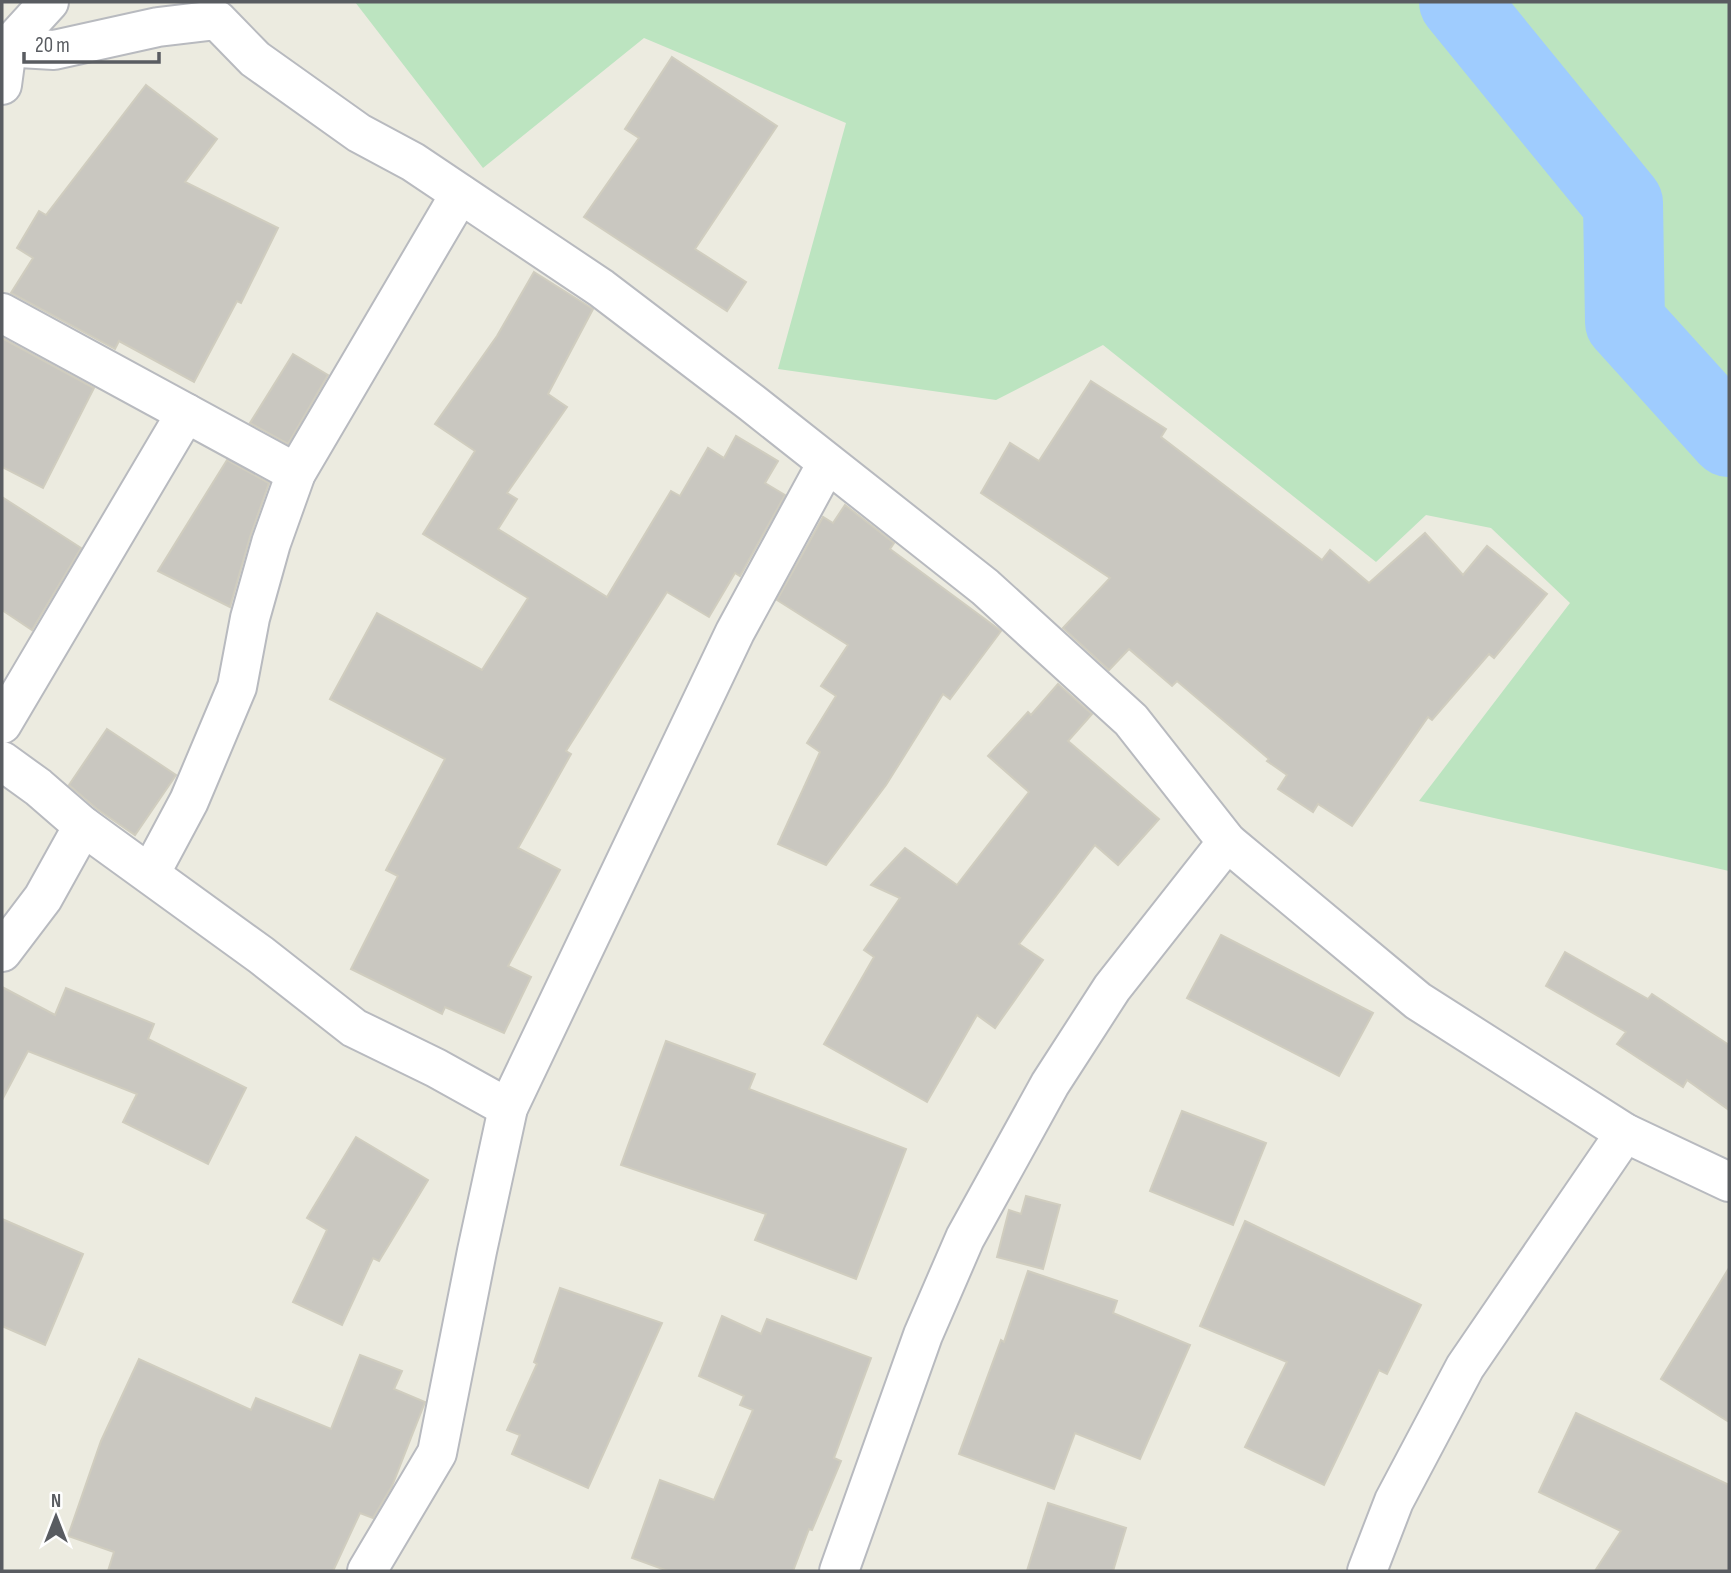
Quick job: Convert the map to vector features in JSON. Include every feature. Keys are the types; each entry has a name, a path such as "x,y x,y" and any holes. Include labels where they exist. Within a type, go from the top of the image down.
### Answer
{"street":[{"path":"4,60 49,2"},
{"path":"4,60 158,27 208,11 256,59 359,133 414,162 601,288 985,587 1131,719 1227,842 1418,1001 1625,1133 1729,1182"},
{"path":"150,874 190,802 237,687 250,618 271,543 296,473 460,194"},
{"path":"2,313 296,473"},
{"path":"2,724 187,413"},
{"path":"368,1571 437,1453 508,1108 735,632 827,463"},
{"path":"2,761 38,787 83,826 261,955 354,1028 436,1068 508,1108"},
{"path":"2,952 43,898 83,826"},
{"path":"839,1571 923,1335 965,1238 1050,1084 1111,988 1227,842"},
{"path":"1367,1571 1394,1501 1465,1367 1625,1133"}],"green space":[{"path":"355,2 1729,2 1729,871 1419,801 1570,603 1491,528 1426,515 1376,562 1103,345 996,400 778,369 846,123 644,38 483,168"}],"building":[{"path":"672,57 777,126 695,249 746,282 727,311 584,217 639,138 625,129"},
{"path":"146,85 217,139 185,182 278,228 241,303 237,301 194,382 119,341 115,349 11,293 33,258 17,248 39,211 46,215"},
{"path":"534,272 593,309 548,394 567,407 507,493 517,499 498,529 607,597 671,491 680,496 708,448 724,458 736,436 778,461 765,483 785,495 740,576 735,573 709,617 667,592 566,751 571,754 518,848 560,870 508,966 531,977 504,1033 445,1007 442,1014 351,969 398,876 386,870 445,759 330,699 377,613 482,670 528,598 423,534 475,451 435,424 497,336"},
{"path":"2,338 94,388 43,488 2,467"},
{"path":"293,354 328,375 288,444 250,423"},
{"path":"1091,381 1166,429 1161,437 1322,560 1330,550 1369,583 1425,533 1463,575 1487,546 1547,594 1494,658 1489,654 1432,720 1428,717 1352,826 1318,804 1313,812 1278,789 1287,775 1267,761 1269,759 1177,681 1172,686 1129,649 1109,670 1063,628 1110,578 981,493 1010,443 1039,461"},
{"path":"227,460 269,483 230,607 158,571"},
{"path":"2,497 81,548 32,630 2,610"},
{"path":"845,505 894,543 890,549 1001,631 950,699 943,694 886,785 826,865 778,844 820,752 807,743 836,696 821,686 848,645 777,600 823,517 833,523"},
{"path":"1058,684 1092,714 1068,741 1159,819 1118,865 1095,845 1019,944 1043,960 995,1028 977,1015 927,1102 824,1044 874,957 864,950 900,898 871,885 905,848 957,885 1029,792 988,756 1028,712 1031,715"},
{"path":"107,729 176,775 135,835 97,809 69,785"},
{"path":"1221,935 1373,1013 1339,1076 1187,998"},
{"path":"1565,952 1648,999 1652,994 1729,1045 1729,1110 1687,1080 1683,1087 1617,1044 1626,1032 1546,986"},
{"path":"2,987 55,1015 66,988 154,1024 148,1039 246,1088 208,1164 123,1122 137,1094 28,1051 2,1100"},
{"path":"666,1041 755,1074 749,1089 906,1149 856,1279 755,1240 766,1214 621,1165"},
{"path":"1182,1111 1266,1143 1233,1225 1150,1191"},
{"path":"356,1137 428,1180 379,1261 373,1258 342,1325 293,1302 327,1230 307,1218"},
{"path":"1026,1196 1060,1205 1043,1269 997,1257 1009,1210 1021,1214"},
{"path":"2,1219 83,1254 45,1345 2,1326"},
{"path":"1245,1221 1421,1305 1387,1374 1379,1370 1324,1485 1245,1447 1287,1362 1200,1326"},
{"path":"1729,1268 1729,1422 1661,1379"},
{"path":"1028,1271 1117,1301 1113,1313 1190,1345 1140,1459 1075,1433 1054,1489 959,1454 1001,1340 1004,1342"},
{"path":"560,1288 662,1323 588,1488 512,1454 520,1435 507,1430 537,1364 534,1362"},
{"path":"722,1316 761,1334 767,1319 871,1358 834,1458 841,1461 812,1530 809,1529 793,1571 668,1571 632,1558 660,1480 714,1500 753,1410 740,1405 744,1396 699,1376"},
{"path":"360,1355 402,1371 394,1389 425,1402 392,1486 373,1518 360,1513 333,1571 108,1571 114,1552 68,1536 101,1441 139,1359 251,1410 256,1398 331,1429"},
{"path":"1576,1413 1729,1485 1729,1571 1595,1571 1621,1531 1539,1492"},
{"path":"1048,1503 1126,1528 1113,1571 1027,1571"}],"waterway":[{"path":"1459,2 1623,203 1625,322 1729,437"}]}
